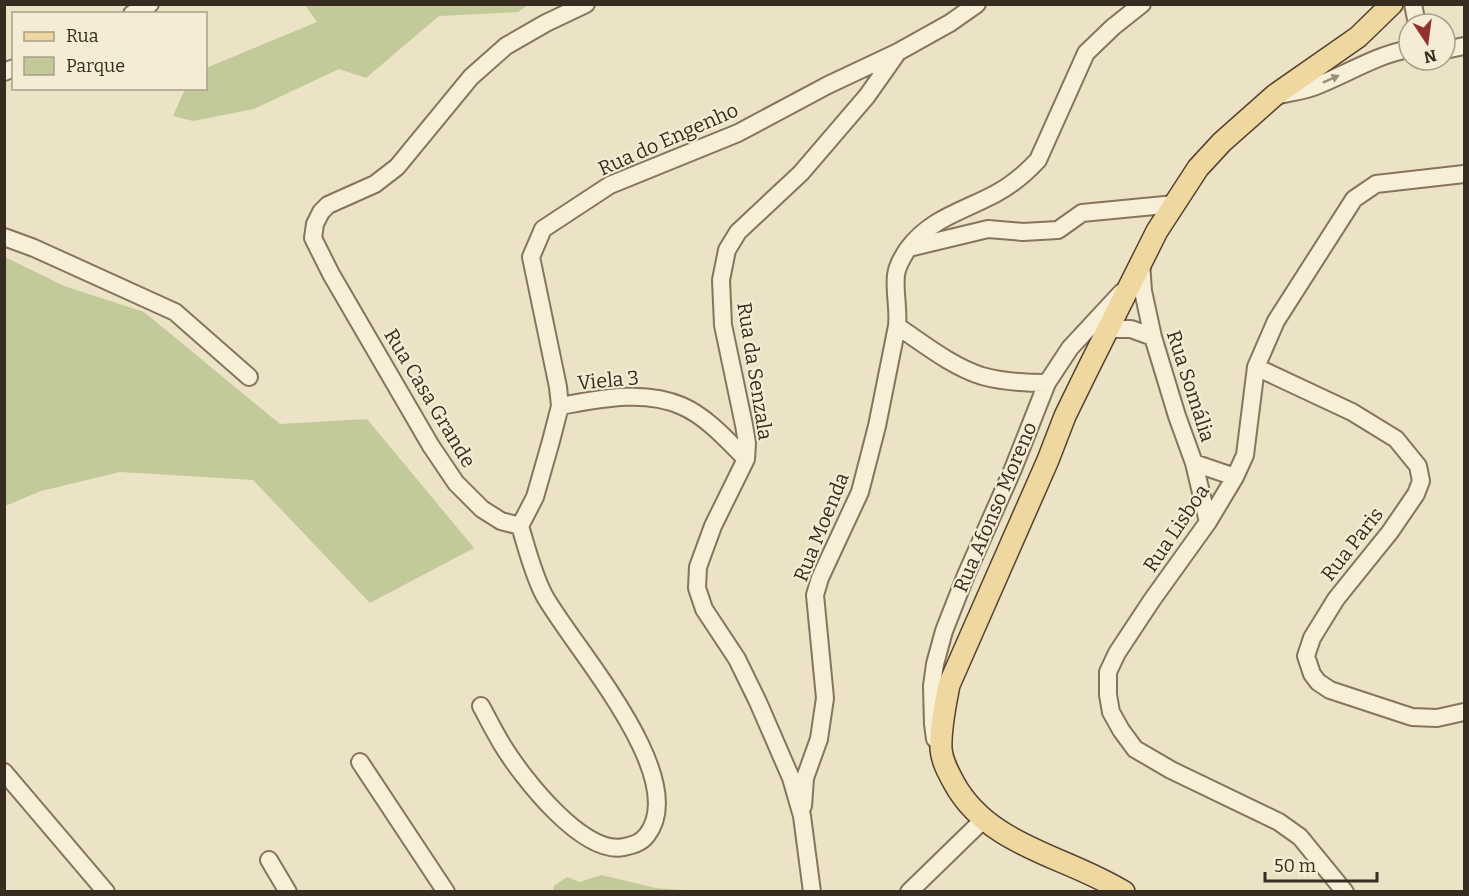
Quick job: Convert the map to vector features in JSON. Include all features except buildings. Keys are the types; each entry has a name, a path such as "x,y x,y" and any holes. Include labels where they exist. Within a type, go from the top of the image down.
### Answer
{"main road":[{"name":"Rua Afonso Moreno","path":"1124,891 1013,839 983,820 962,798 946,769 941,749 943,715 949,685 1048,460 1065,416 1141,261 1198,168 1222,142 1275,95 1358,37 1392,4"}],"street":[{"path":"136,12 150,4"},
{"name":"Rua Casa Grande","path":"520,526 501,521 483,509 456,483 431,446 331,274 313,238 315,224 321,212 328,205 375,184 397,167 471,77 506,46 586,4"},
{"name":"Rua da Senzala","path":"812,891 802,816 791,778 737,659 704,609 697,588 698,567 713,526 746,459 747,443 744,425 723,325 721,280 727,249 738,232 801,173 860,105 898,52 950,23 977,4"},
{"name":"Rua Moenda","path":"802,816 805,778 819,739 825,698 815,595 820,578 860,492 878,426 897,326 896,275 900,261 924,231 948,215 994,195 1025,174 1038,160 1086,53 1142,4"},
{"name":"Rua do Engenho","path":"520,526 535,496 560,406 531,257 543,229 610,185 738,133 828,85 898,52"},
{"name":"Rua Afonso Moreno","path":"1275,95 1314,87 1397,52"},
{"name":"Rua Lisboa","path":"1344,891 1300,837 1279,822 1171,770 1135,749 1111,712 1108,672 1117,653 1208,522 1235,477 1245,455 1256,367 1276,321 1354,199 1376,184 1464,174"},
{"path":"1447,177 1464,187"},
{"path":"909,248 988,229 1023,232 1058,230 1082,213 1175,204"},
{"path":"4,237 34,248 175,312 249,377"},
{"name":"Rua Somália","path":"1141,261 1143,291 1153,337 1194,463 1208,522"},
{"name":"Rua Afonso Moreno","path":"944,758 934,731 932,686 944,631 966,575 1013,469 1047,383 1070,348 1131,283"},
{"path":"897,326 955,364 982,376 1020,383 1047,383"},
{"path":"1108,329 1131,329 1153,337"},
{"name":"Rua Paris","path":"1256,367 1352,412 1396,439 1418,466 1421,481 1416,494 1397,522 1336,599 1312,638 1306,656 1312,674 1317,682 1330,690 1412,717 1437,718 1464,712"},
{"name":"Viela 3","path":"560,406 607,398 655,398 682,406 700,417 746,459"},
{"path":"1194,463 1235,477"},
{"path":"481,706 503,747 566,822 589,839 605,846 618,848 638,844 647,836 655,821 658,800 655,781 643,750 611,694 544,594 520,526"},
{"path":"360,762 446,891"},
{"path":"4,772 106,891"},
{"path":"909,891 983,820"},
{"path":"269,860 288,891"}],"green space":[{"path":"305,5 528,5 518,12 439,16 366,78 339,69 254,109 193,121 173,116 185,90 207,90 207,68 317,22"},
{"path":"5,257 64,286 144,312 280,424 367,419 474,548 370,603 253,480 120,472 41,491 5,506"},
{"path":"601,875 656,888 694,891 553,891 554,886 567,877 580,882"}]}
